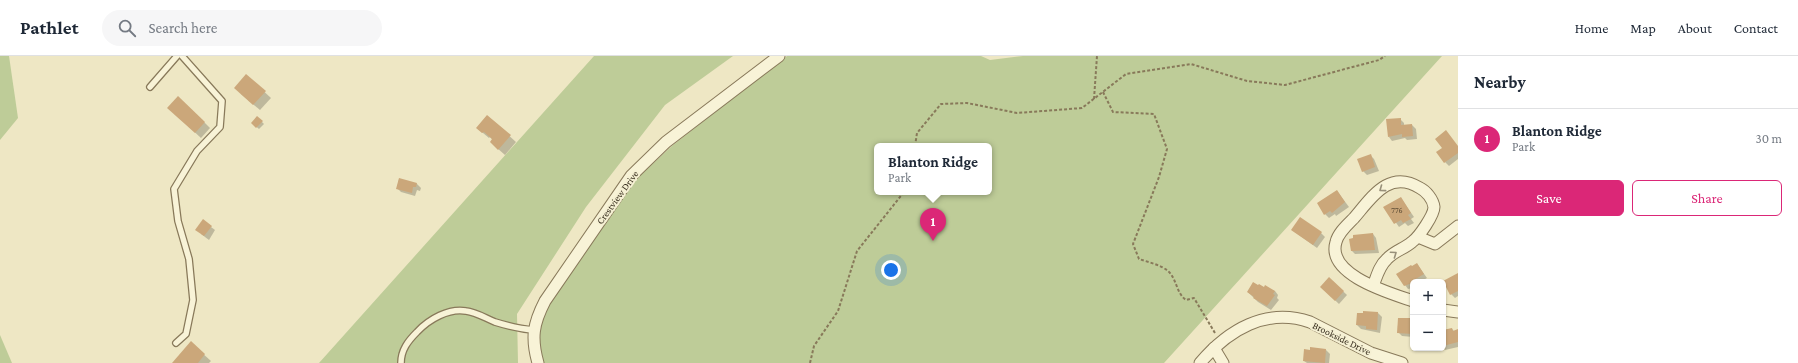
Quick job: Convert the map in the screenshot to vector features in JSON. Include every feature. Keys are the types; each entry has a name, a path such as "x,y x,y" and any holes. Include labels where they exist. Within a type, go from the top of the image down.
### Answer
{"street":[{"name":"Crestview Drive","path":"538,363 534,347 534,330 538,316 545,301 631,176 666,142 779,56"},
{"path":"1373,286 1381,266 1387,258 1410,244 1418,237 1433,211 1434,206 1430,197 1422,189 1406,182 1391,183 1382,187 1340,234 1335,246 1336,258 1344,270 1373,286 1410,300"},
{"path":"1418,237 1435,244 1458,226"},
{"path":"1446,310 1458,312"},
{"name":"Brookside Drive","path":"1200,363 1217,345 1232,333 1246,326 1274,318 1291,317 1310,322 1364,350 1402,363"},
{"path":"1217,345 1223,363"}],"lane":[{"path":"150,87 177,56"},
{"path":"176,343 186,334 192,300 189,259 178,221 174,189 197,151 220,127 222,101 182,56"},
{"path":"401,363 401,355 404,348 418,330 429,322 452,311 466,311 509,326 534,330"}],"path":[{"path":"1094,99 1097,56"},
{"path":"915,143 917,133 941,104 967,103 1017,113 1082,108 1126,74 1191,64 1247,81 1285,85 1379,60 1385,56"},
{"path":"1103,92 1113,112 1154,114 1166,149 1159,177 1133,244 1139,259 1168,271 1175,281 1180,296 1186,300 1194,298 1217,345"},
{"path":"810,363 814,346 838,311 857,251 902,195"}],"green space":[{"path":"0,56 9,56 18,118 0,140"},
{"path":"594,56 733,56 665,105 586,207 517,314 518,363 319,363"},
{"path":"787,56 981,56 990,60 1023,56 1442,56 1164,363 544,363 539,343 539,328 544,314 554,296 630,185 673,145"},
{"path":"0,335 12,363 0,363"}],"building":[{"path":"246,74 266,91 253,105 234,88"},
{"path":"178,96 205,122 195,133 167,108"},
{"path":"487,115 511,135 498,150 490,142 492,139 484,132 482,133 476,128"},
{"path":"257,116 263,121 256,128 251,123"},
{"path":"1401,118 1401,125 1412,124 1413,136 1402,137 1402,134 1388,137 1386,119"},
{"path":"1446,130 1458,146 1458,153 1444,163 1436,152 1442,148 1435,139"},
{"path":"1371,154 1375,167 1362,172 1357,159"},
{"path":"399,178 417,183 416,187 413,187 412,193 396,189"},
{"path":"1337,190 1345,202 1332,213 1330,211 1324,215 1317,203"},
{"path":"1401,197 1411,213 1408,215 1411,219 1403,223 1401,220 1394,224 1383,207"},
{"path":"1300,217 1322,232 1313,245 1291,230"},
{"path":"203,219 212,226 204,236 195,230"},
{"path":"1373,233 1375,250 1351,251 1349,239 1353,238 1353,235"},
{"path":"1417,263 1424,274 1416,279 1410,279 1410,284 1404,286 1396,274 1411,265 1412,266"},
{"path":"1458,273 1458,291 1450,295 1446,287 1446,279"},
{"path":"1329,277 1344,291 1335,301 1320,287"},
{"path":"1253,282 1264,287 1265,285 1275,291 1273,294 1275,295 1267,306 1253,298 1254,297 1247,292"},
{"path":"1363,311 1378,312 1377,330 1366,329 1366,326 1356,325 1357,313 1363,313"},
{"path":"1398,318 1410,318 1410,334 1397,333"},
{"path":"1452,328 1453,331 1458,329 1458,342 1446,345 1446,329"},
{"path":"191,341 205,354 198,363 172,363"},
{"path":"1310,347 1326,349 1325,363 1303,361 1304,349 1310,350"}],"place":[{"name":"Blanton Ridge","path":"933,241"}]}
